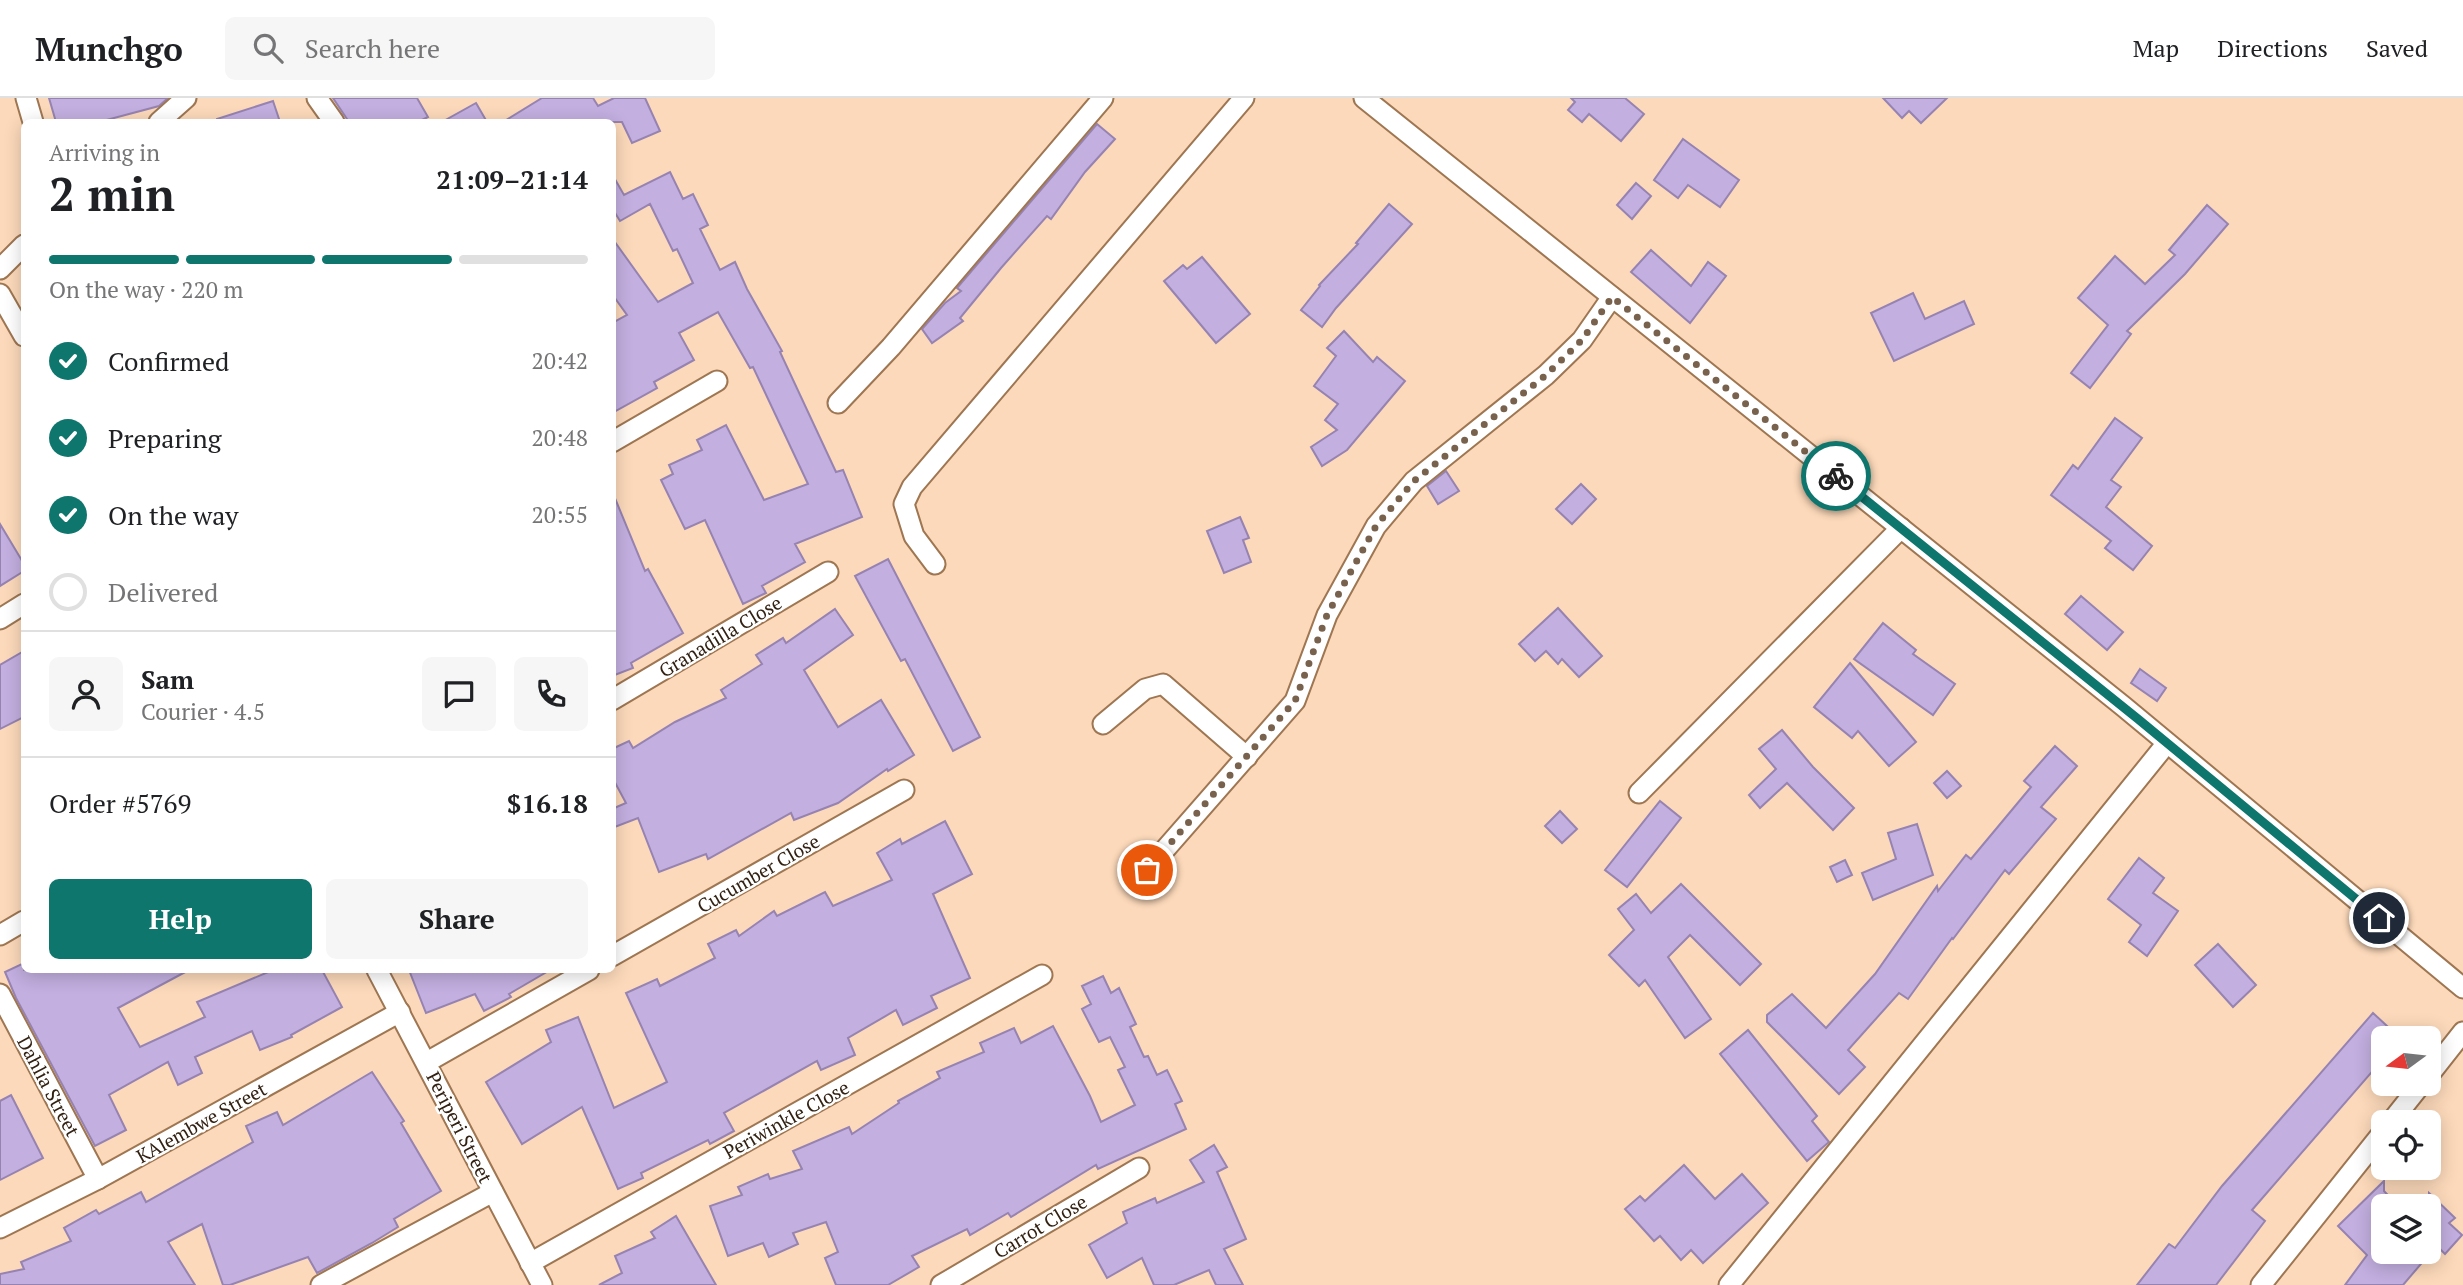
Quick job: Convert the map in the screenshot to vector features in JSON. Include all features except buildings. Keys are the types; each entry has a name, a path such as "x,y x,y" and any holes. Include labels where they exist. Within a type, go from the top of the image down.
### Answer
{"street":[{"path":"26,98 32,119"},
{"path":"162,119 186,98"},
{"path":"317,98 332,119"},
{"path":"838,403 891,347 1103,98"},
{"path":"935,564 914,536 904,504 912,487 1244,98"},
{"path":"1364,98 2167,743 2463,988"},
{"path":"0,269 21,248"},
{"path":"0,294 21,331"},
{"path":"1147,870 1295,701 1327,615 1376,526 1414,481 1546,375 1582,340 1612,297"},
{"path":"616,440 717,381"},
{"path":"1639,793 1901,528"},
{"name":"Granadilla Close","path":"616,698 828,572"},
{"path":"0,619 21,606"},
{"path":"1103,724 1145,689 1163,684 1247,757"},
{"path":"1729,1285 2167,743"},
{"name":"Cucumber Close","path":"616,954 904,789"},
{"path":"0,935 21,924"},
{"name":"Periperi Street","path":"379,973 542,1285"},
{"path":"427,1062 584,973"},
{"name":"Periwinkle Close","path":"530,1263 1042,975"},
{"name":"Dahlia Street","path":"0,994 98,1179"},
{"name":"KAlembwe Street","path":"0,1228 98,1179 400,1012"},
{"path":"2441,1060 2463,1032"},
{"path":"2401,1110 2412,1096"},
{"path":"2261,1285 2371,1147"},
{"name":"Carrot Close","path":"941,1285 1139,1168"},
{"path":"321,1285 493,1192"}],"way so far":[{"path":"1147,870 1295,701 1327,615 1376,526 1414,481 1546,375 1582,340 1612,297 1836,476"}],"route":[{"path":"1836,476 2138,719 2379,918"}]}
